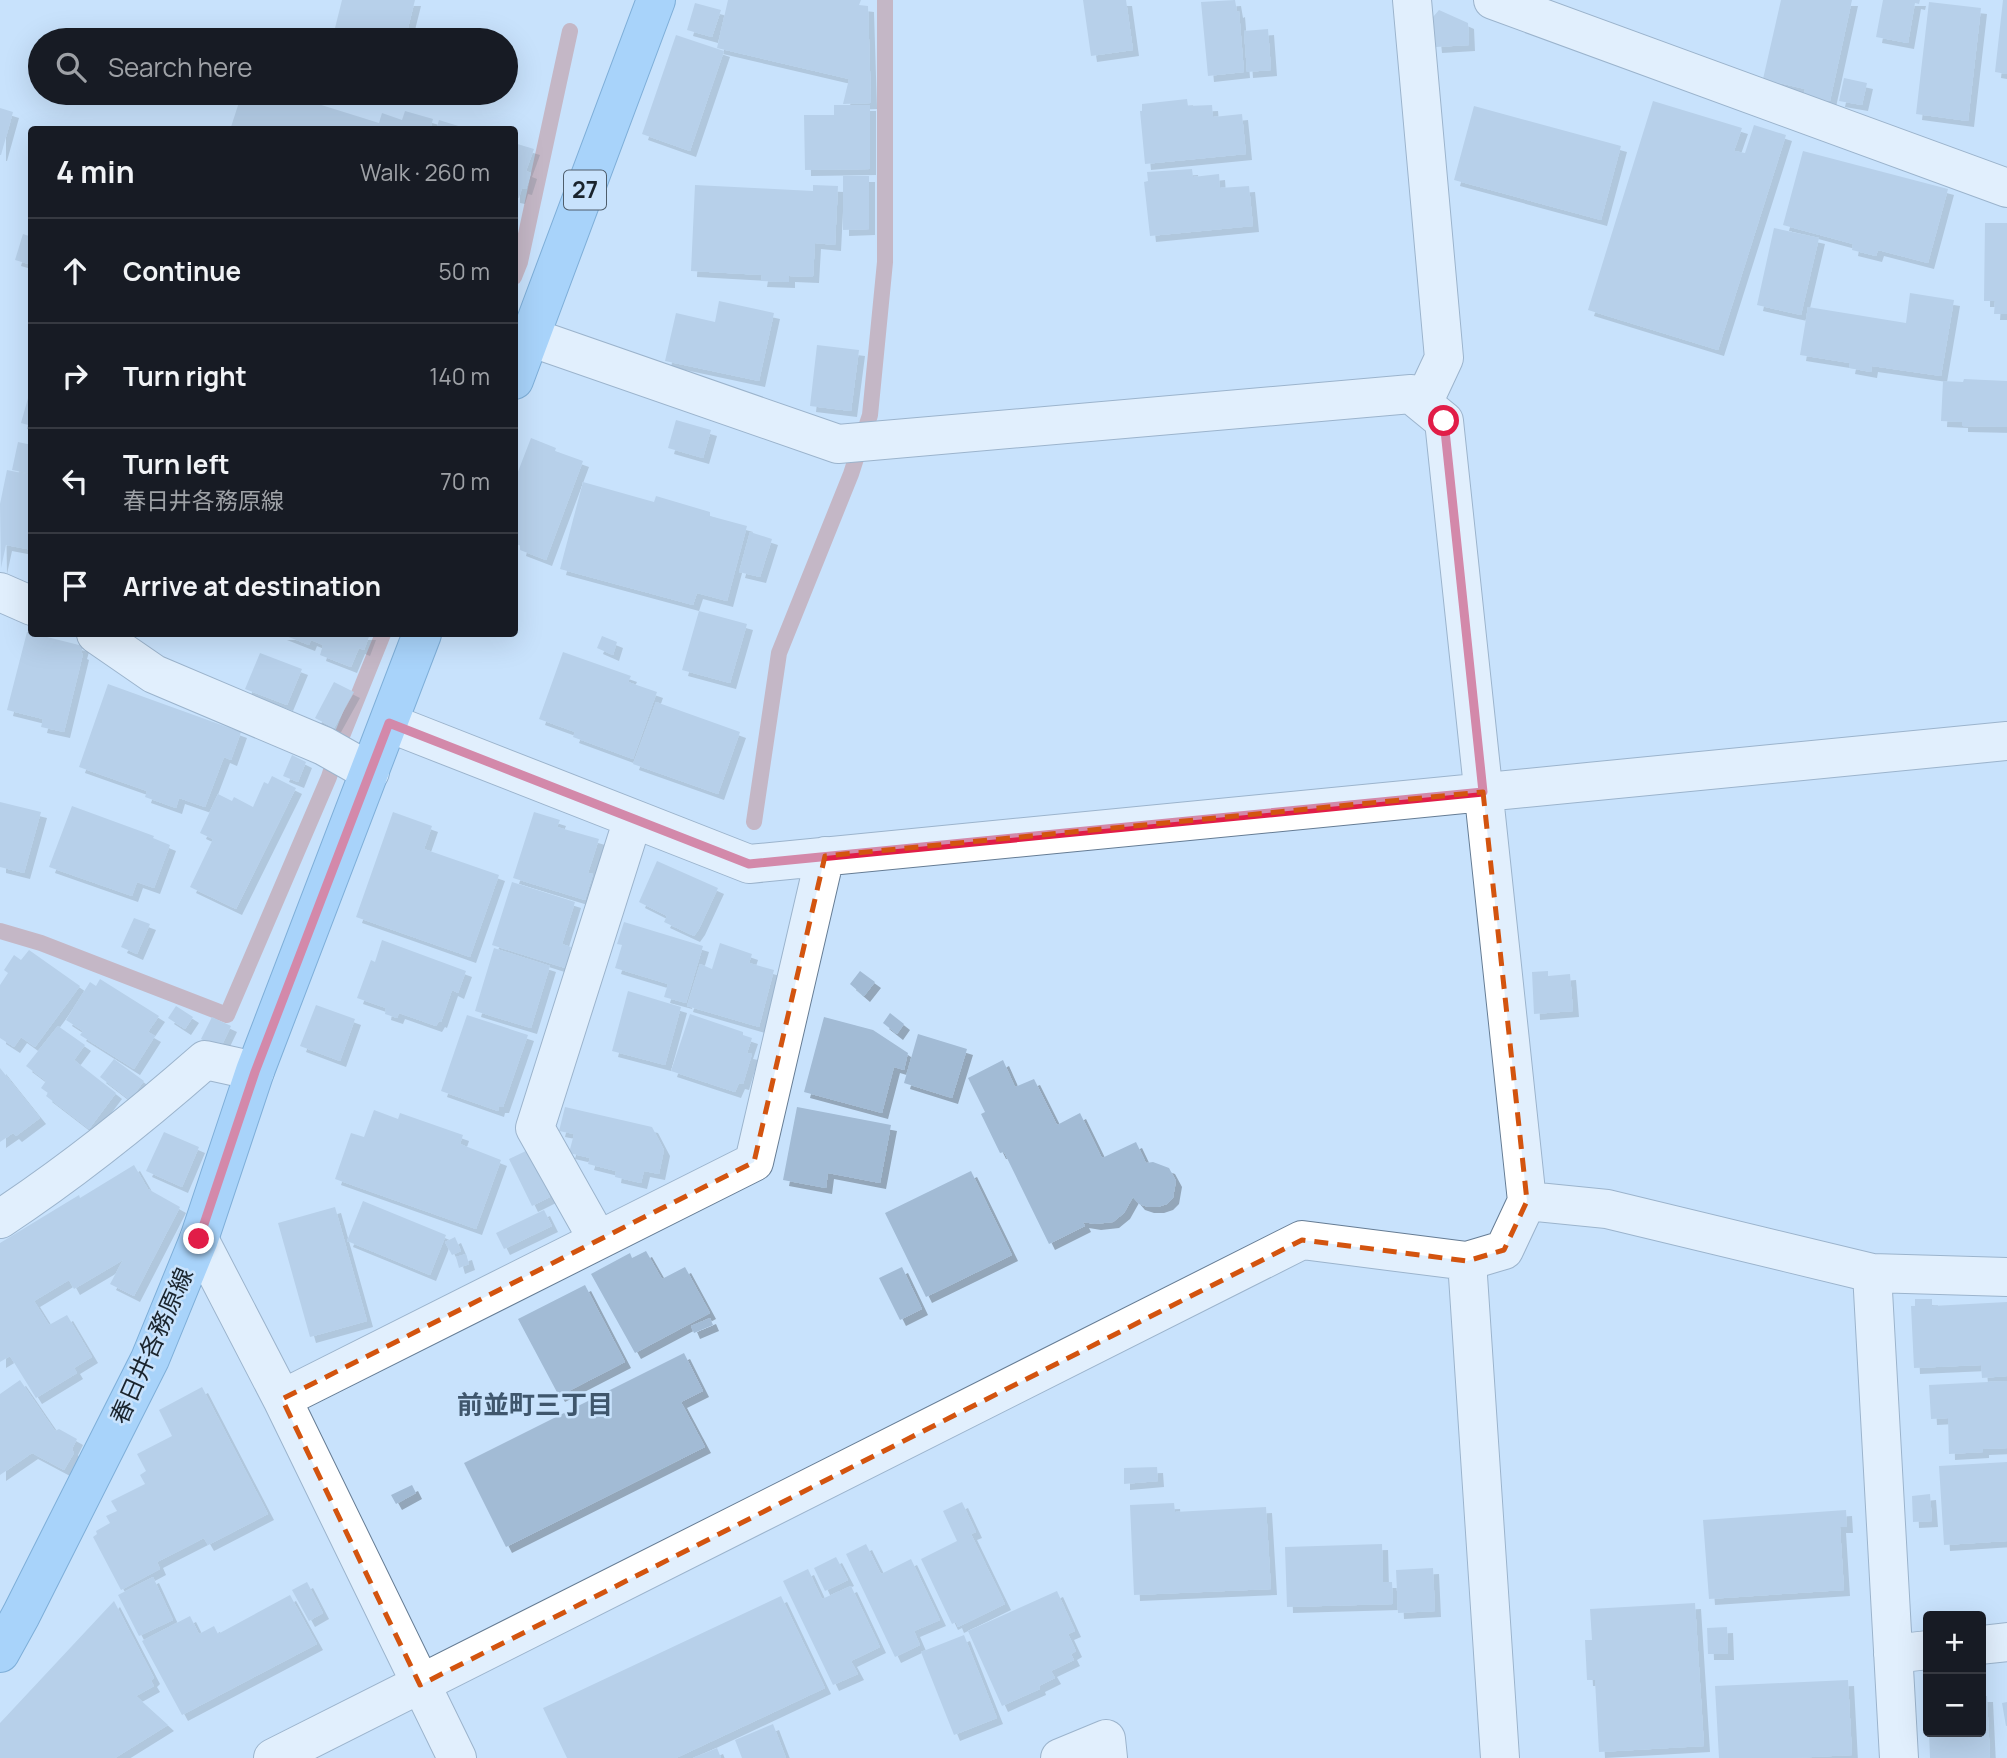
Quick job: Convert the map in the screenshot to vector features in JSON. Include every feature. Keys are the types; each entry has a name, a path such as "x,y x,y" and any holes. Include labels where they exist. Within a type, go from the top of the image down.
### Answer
{"main road":[{"name":"27","path":"518,369 656,0"},
{"name":"春日井各務原線","path":"0,1653 150,1359 199,1239 255,1072 421,637"}],"street":[{"path":"1412,0 1444,358 1423,402"},
{"path":"1493,0 2007,188"},
{"path":"273,1758 1303,1240 1467,1261 1504,1250 1527,1201 1444,421 1423,402 1411,394 838,444 530,337"},
{"path":"0,592 28,604"},
{"path":"100,637 154,674 324,746 370,772"},
{"path":"389,723 749,864 2007,741"},
{"path":"598,1240 535,1128 633,818"},
{"path":"282,1399 754,1161 825,856"},
{"path":"0,1219 67,1174 144,1114 205,1060 255,1072"},
{"path":"1527,1201 1607,1209 1872,1273 2007,1277"},
{"path":"199,1239 282,1399 457,1758"},
{"path":"1467,1261 1500,1758"},
{"path":"1872,1273 1911,1652 1899,1758"},
{"path":"1986,1644 2007,1642"},
{"path":"1060,1758 1106,1740 1108,1758"}],"highlighted area":[{"path":"1483,792 1527,1201 1504,1250 1467,1261 1302,1240 420,1685 282,1399 754,1162 825,856"}],"building":[{"path":"342,0 415,0 408,28 335,28"},
{"path":"728,0 861,0 859,5 868,6 871,103 843,104 849,79 717,48"},
{"path":"1083,0 1126,0 1133,50 1091,56"},
{"path":"1235,0 1237,12 1239,11 1244,72 1208,76 1201,2"},
{"path":"1781,0 1852,0 1830,101 1804,96 1805,89 1763,79"},
{"path":"1883,0 1920,0 1919,4 1915,3 1908,43 1876,37"},
{"path":"2003,0 2007,0 2007,74 1995,72"},
{"path":"1929,2 1981,8 1968,121 1916,114"},
{"path":"695,3 721,10 712,37 687,30"},
{"path":"1439,10 1468,23 1469,45 1436,47 1433,17"},
{"path":"1268,29 1271,70 1247,72 1244,31"},
{"path":"676,35 724,51 690,151 642,134"},
{"path":"1844,78 1867,83 1862,105 1839,101"},
{"path":"1187,99 1188,106 1212,105 1213,117 1242,114 1246,154 1145,164 1140,111 1142,104"},
{"path":"1653,101 1742,128 1734,151 1745,153 1754,125 1786,135 1718,350 1588,310"},
{"path":"238,105 321,105 379,123 382,113 402,120 405,111 433,119 431,126 231,126"},
{"path":"834,105 870,105 870,169 805,170 804,115 834,115"},
{"path":"1474,106 1621,146 1601,220 1454,180"},
{"path":"0,108 13,112 1,155 0,155"},
{"path":"439,120 458,126 437,126"},
{"path":"518,144 534,149 526,171 531,173 526,189 522,188 519,198"},
{"path":"1803,151 1948,189 1928,263 1878,250 1876,256 1852,250 1853,244 1783,225"},
{"path":"1192,169 1193,177 1219,174 1220,188 1249,186 1253,226 1150,236 1144,182 1148,181 1147,172"},
{"path":"843,176 869,176 869,229 843,230"},
{"path":"695,185 813,191 813,185 838,186 835,245 815,243 813,277 789,276 789,282 761,281 762,275 691,271"},
{"path":"1985,223 2007,223 2007,314 1994,314 1995,301 1984,301"},
{"path":"1774,228 1819,238 1801,315 1757,305"},
{"path":"23,234 28,236 28,264 15,260"},
{"path":"1910,293 1954,300 1941,376 1872,366 1871,372 1849,368 1850,363 1800,355 1808,307 1906,323"},
{"path":"719,301 774,313 759,381 665,361 676,313 715,322"},
{"path":"817,345 859,350 851,411 810,406"},
{"path":"1964,379 2007,381 2007,427 1962,426 1962,422 1941,421 1943,381 1963,382"},
{"path":"28,398 28,425 21,423"},
{"path":"676,420 711,430 703,458 668,448"},
{"path":"531,438 556,448 555,451 583,461 546,560 520,550 521,546 518,545 518,472"},
{"path":"18,442 28,444 28,473 12,470"},
{"path":"7,470 28,474 28,549 6,545 1,568 0,504"},
{"path":"583,482 654,502 656,496 747,526 727,601 697,593 693,605 560,569"},
{"path":"750,532 772,539 760,577 739,572"},
{"path":"699,611 747,624 730,683 682,670"},
{"path":"27,632 28,637 47,637 83,646 64,732 41,727 43,719 7,710"},
{"path":"602,636 617,642 613,655 597,648"},
{"path":"289,637 369,637 364,650 359,648 351,667 320,655 323,645 311,640 309,645"},
{"path":"563,652 631,676 628,682 657,692 633,759 573,737 575,732 539,719"},
{"path":"260,653 302,669 287,705 245,689"},
{"path":"334,682 354,692 334,728 315,718"},
{"path":"108,684 241,732 231,760 224,757 205,807 179,798 176,808 145,797 147,791 79,767"},
{"path":"656,702 740,732 718,794 633,764"},
{"path":"292,755 306,762 298,782 283,776"},
{"path":"272,776 296,788 236,909 190,887 213,839 200,833 218,794 232,801 234,797 253,807 264,782 268,784"},
{"path":"0,802 41,812 24,873 0,867"},
{"path":"72,806 154,836 153,838 170,845 154,888 137,882 132,896 49,867"},
{"path":"393,812 432,826 424,849 499,875 470,957 356,917"},
{"path":"534,812 560,820 557,827 599,839 588,873 593,874 585,900 513,878"},
{"path":"657,861 718,888 694,936 664,922 667,916 639,902"},
{"path":"512,882 575,902 562,944 571,947 565,968 492,945"},
{"path":"134,918 150,924 137,954 121,947"},
{"path":"624,922 703,946 686,1003 664,997 668,984 615,968 622,945 617,944"},
{"path":"382,940 466,971 458,993 452,990 441,1022 436,1026 399,1013 397,1018 385,1014 386,1008 357,998 371,960 375,962"},
{"path":"720,943 752,954 749,963 774,970 759,1027 687,1006 700,964 712,969"},
{"path":"494,948 550,966 531,1028 475,1011"},
{"path":"29,950 80,986 35,1047 21,1037 14,1047 0,1038 0,985 8,973 4,970 14,955 21,960"},
{"path":"860,971 875,982 864,996 850,984"},
{"path":"1548,971 1548,976 1570,974 1573,1011 1534,1014 1532,972"},
{"path":"100,979 159,1016 148,1032 155,1036 134,1069 80,1035 83,1031 66,1020 90,982 96,986"},
{"path":"628,991 681,1007 665,1065 612,1051"},
{"path":"316,1005 355,1019 340,1061 300,1046"},
{"path":"176,1006 193,1017 185,1029 168,1018"},
{"path":"890,1013 904,1024 897,1034 883,1023"},
{"path":"690,1014 743,1032 743,1035 752,1038 747,1053 752,1054 743,1084 739,1083 735,1092 671,1071"},
{"path":"467,1015 528,1035 503,1107 499,1107 498,1111 441,1091"},
{"path":"212,1017 231,1026 220,1049 201,1039"},
{"path":"824,1017 873,1030 908,1053 904,1070 894,1067 882,1113 804,1092"},
{"path":"58,1026 85,1045 74,1060 116,1093 89,1129 46,1096 48,1093 41,1088 46,1081 26,1066"},
{"path":"918,1034 967,1049 952,1098 904,1083"},
{"path":"114,1059 144,1081 130,1100 100,1077"},
{"path":"1003,1060 1015,1087 1034,1079 1057,1125 1080,1113 1102,1158 1136,1142 1146,1163 1153,1162 1169,1168 1176,1181 1173,1198 1167,1204 1148,1207 1139,1204 1133,1197 1124,1213 1113,1222 1083,1222 1085,1226 1049,1244 1004,1152 1000,1153 981,1114 985,1112 968,1078"},
{"path":"0,1068 40,1118 16,1136 13,1133 0,1142"},
{"path":"565,1107 652,1127 664,1150 659,1174 644,1171 641,1183 615,1177 616,1171 588,1164 590,1158 569,1153 574,1134 559,1131"},
{"path":"797,1107 891,1125 880,1183 828,1173 826,1188 783,1180"},
{"path":"374,1110 398,1119 400,1113 463,1135 460,1144 501,1160 476,1229 335,1179 351,1133 364,1137"},
{"path":"164,1132 199,1147 182,1187 146,1171"},
{"path":"528,1150 550,1197 532,1206 509,1159"},
{"path":"134,1165 148,1189 180,1207 134,1296 110,1284 123,1260 74,1289 69,1280 34,1301 49,1325 67,1315 92,1357 74,1368 77,1373 36,1398 10,1356 0,1362 0,1243"},
{"path":"971,1171 1012,1255 926,1297 885,1213"},
{"path":"363,1201 446,1235 430,1275 347,1241"},
{"path":"335,1207 367,1321 310,1337 278,1223"},
{"path":"544,1210 552,1226 504,1249 496,1233"},
{"path":"455,1237 461,1251 452,1255 445,1242"},
{"path":"646,1251 662,1279 685,1267 710,1313 635,1353 591,1274 630,1253 632,1258"},
{"path":"466,1254 469,1264 459,1268 456,1257"},
{"path":"902,1267 922,1309 900,1320 879,1278"},
{"path":"585,1285 625,1362 559,1396 518,1319"},
{"path":"1915,1299 1932,1299 1932,1306 2007,1302 2007,1376 1982,1378 1981,1365 1914,1368 1911,1306 1915,1306"},
{"path":"710,1318 713,1325 694,1333 691,1326"},
{"path":"684,1353 703,1391 681,1402 705,1447 506,1547 464,1463"},
{"path":"20,1380 55,1431 59,1429 77,1439 72,1449 74,1453 64,1470 32,1453 0,1475 0,1394"},
{"path":"2007,1381 2007,1448 1949,1454 1948,1418 1931,1419 1929,1385"},
{"path":"202,1387 268,1514 208,1545 204,1538 157,1562 160,1569 121,1590 93,1537 97,1534 96,1531 110,1523 106,1516 117,1511 111,1501 145,1484 140,1475 146,1471 137,1454 172,1436 159,1410"},
{"path":"2007,1462 2007,1541 1944,1545 1939,1466"},
{"path":"1157,1467 1158,1481 1124,1484 1124,1468"},
{"path":"412,1485 416,1493 396,1504 391,1495"},
{"path":"1930,1494 1932,1521 1913,1522 1912,1496"},
{"path":"962,1502 976,1532 971,1534 1005,1604 958,1627 956,1622 952,1624 921,1559 957,1541 943,1511"},
{"path":"1174,1503 1175,1512 1266,1507 1271,1589 1134,1595 1130,1505"},
{"path":"1846,1510 1847,1527 1840,1527 1844,1590 1709,1599 1703,1520"},
{"path":"866,1544 881,1574 911,1559 940,1620 914,1631 920,1645 895,1657 846,1554"},
{"path":"1382,1544 1383,1582 1392,1582 1393,1604 1287,1607 1285,1547"},
{"path":"836,1557 848,1580 825,1591 814,1568"},
{"path":"1433,1568 1435,1611 1398,1613 1396,1570"},
{"path":"808,1569 822,1599 851,1586 880,1647 851,1661 858,1674 833,1685 783,1581"},
{"path":"153,1577 173,1620 139,1636 118,1595"},
{"path":"307,1582 323,1613 309,1621 292,1590"},
{"path":"1057,1591 1075,1631 1068,1634 1076,1651 1071,1654 1074,1660 1051,1671 1055,1678 1039,1686 1040,1689 1002,1706 968,1631"},
{"path":"290,1595 317,1644 182,1715 142,1641 190,1616 199,1634 214,1626 218,1634"},
{"path":"781,1596 825,1688 676,1758 567,1758 543,1708"},
{"path":"114,1601 154,1678 151,1681 154,1686 136,1696 168,1725 115,1758 0,1758 0,1723"},
{"path":"1695,1603 1704,1746 1599,1752 1595,1680 1587,1680 1585,1640 1592,1640 1590,1609"},
{"path":"1727,1627 1728,1654 1708,1654 1707,1628"},
{"path":"964,1635 997,1718 954,1735 921,1652"},
{"path":"1848,1680 1852,1755 1719,1758 1715,1686"},
{"path":"1987,1696 1990,1758 1930,1758 1929,1737 1986,1737"},
{"path":"2007,1702 2007,1726 2006,1726 2002,1703"},
{"path":"773,1724 786,1758 742,1758 735,1740"},
{"path":"717,1748 721,1758 693,1758"}],"waterway":[{"path":"754,822 779,653 851,474 870,415 885,262 885,0"},
{"path":"518,267 570,31"},
{"path":"0,931 41,943 227,1015 329,777 342,736 382,637"}],"district":[{"name":"前並町三丁目","path":"535,1405"}],"route":[{"path":"199,1239 255,1072 389,723 749,864 1483,792 1444,421"}]}
